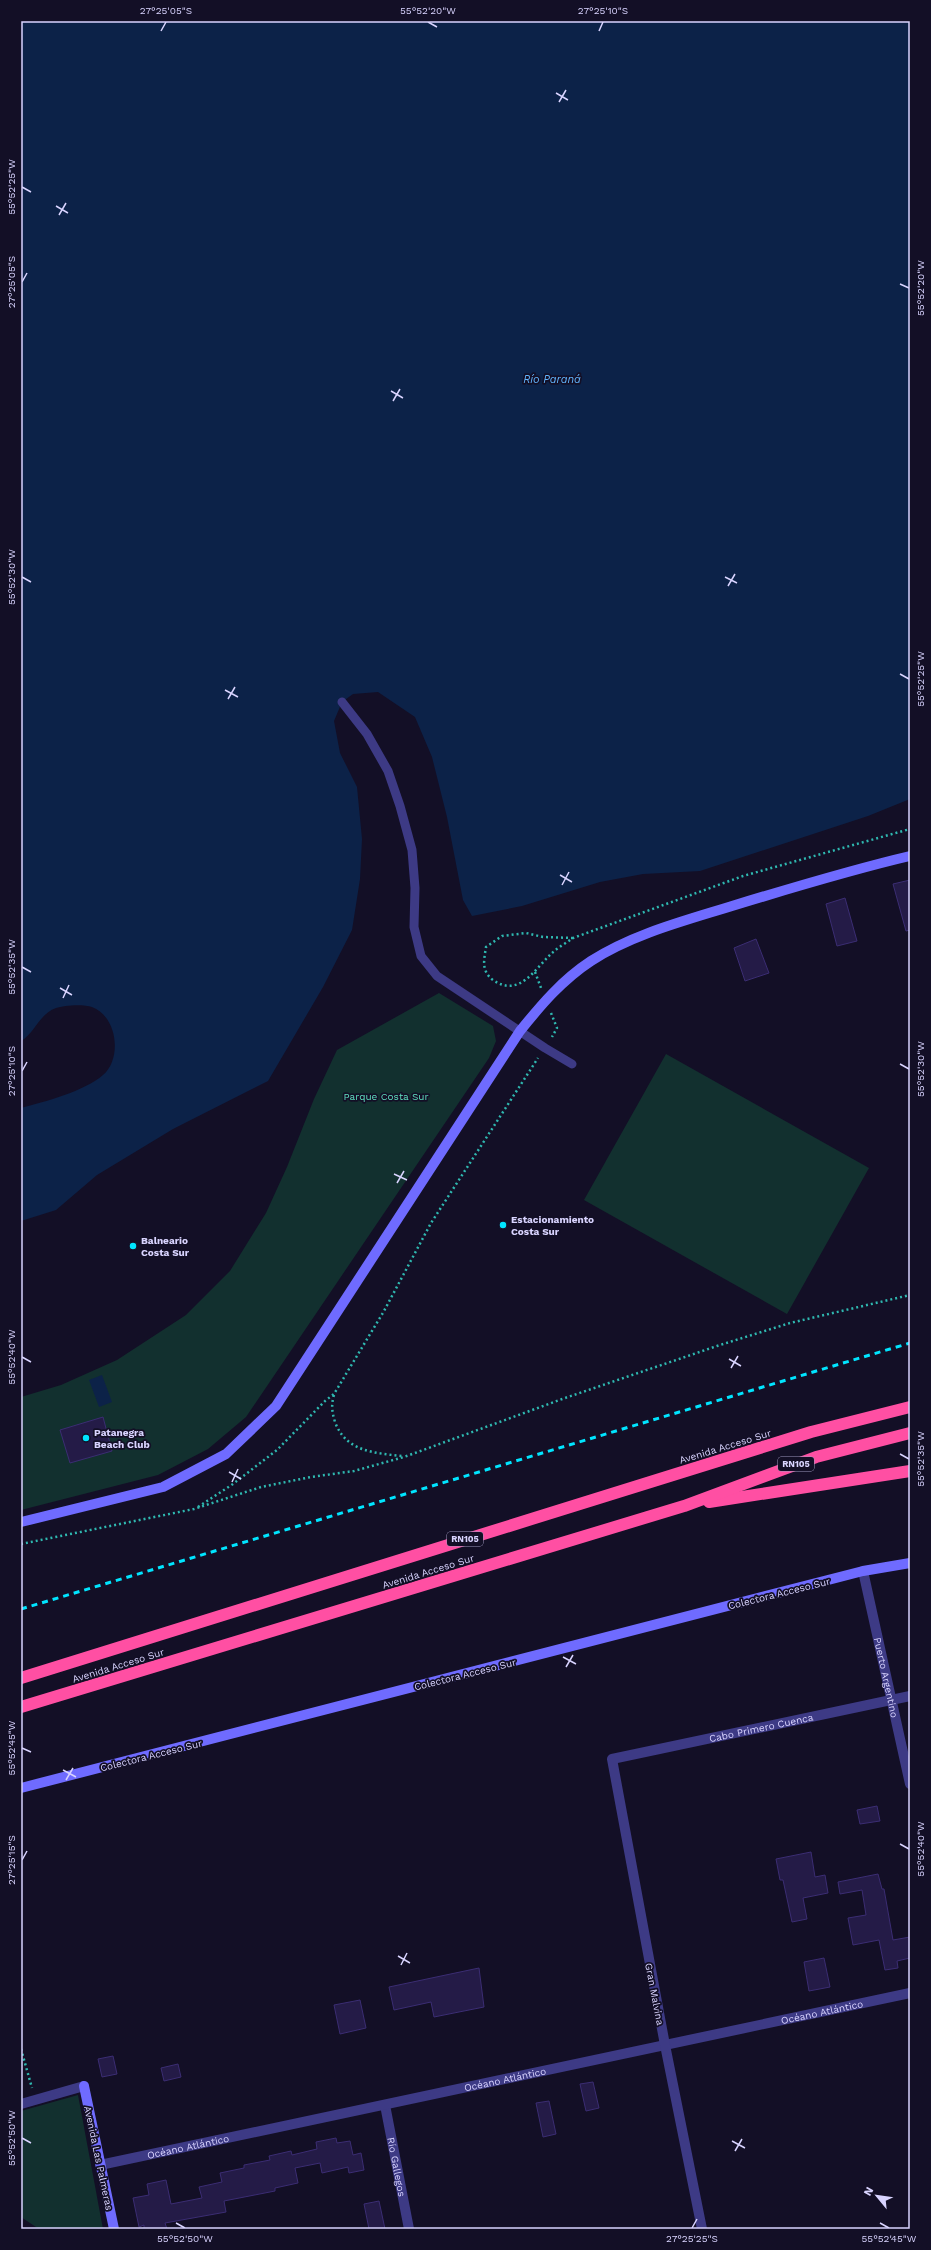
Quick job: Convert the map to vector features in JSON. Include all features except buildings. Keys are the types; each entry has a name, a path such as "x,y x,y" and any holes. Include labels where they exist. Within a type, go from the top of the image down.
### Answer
{"highway":[{"name":"Avenida Acceso Sur","path":"21,1678 804,1434 910,1407"},
{"name":"Avenida Acceso Sur","path":"21,1707 684,1506 816,1457 910,1433"},
{"path":"684,1506 910,1471"}],"main road":[{"path":"21,1522 164,1487 226,1454 276,1406 520,1031 545,1000 590,962 635,939 676,923 816,880 910,856"},
{"name":"Colectora Acceso Sur","path":"21,1788 863,1571 910,1563"},
{"name":"Avenida Las Palmeras","path":"84,2086 114,2229"}],"street":[{"name":"Puerto Argentino","path":"863,1571 910,1784"},
{"name":"Cabo Primero Cuenca","path":"612,1759 910,1696"},
{"name":"Gran Malvina","path":"612,1759 665,2045 702,2229"},
{"name":"Océano Atlántico","path":"100,2165 910,1993"},
{"path":"21,2104 84,2086"},
{"name":"Río Gallegos","path":"385,2104 409,2229"}],"lane":[{"path":"342,702 367,734 388,771 400,806 412,850 415,888 414,927 421,956 437,976 545,1048 572,1064"}],"path":[{"path":"573,938 543,937 526,933 502,936 486,947 483,963 487,975 502,985 510,987 525,980 535,972 551,954 573,938 743,876 910,829"},
{"path":"194,1509 233,1484 277,1450 325,1401 334,1394 384,1311 431,1223 557,1028 535,972"},
{"path":"21,1544 194,1509 261,1487 311,1477 354,1471 404,1457 565,1398 717,1346 790,1323 910,1295"},
{"path":"334,1394 332,1411 339,1432 354,1447 369,1452 404,1457"},
{"path":"21,2049 36,2100"}],"green space":[{"name":"Parque Costa Sur","path":"439,993 493,1026 496,1041 489,1058 246,1417 208,1449 158,1475 21,1510 21,1397 61,1385 117,1360 186,1315 230,1271 266,1213 287,1167 314,1099 337,1050"},
{"path":"666,1054 869,1168 787,1314 584,1200"},
{"path":"78,2095 103,2229 39,2229 21,2217 21,2111"}],"water":[{"name":"Río Paraná","path":"21,21 910,21 910,799 868,816 700,871 643,874 600,882 522,906 472,916 463,900 447,817 432,757 415,717 378,692 353,694 342,702 334,721 340,753 357,787 362,839 360,879 352,930 323,987 268,1081 173,1129 97,1175 56,1210 21,1221 21,1108 41,1103 75,1091 95,1081 109,1068 115,1049 112,1029 107,1020 101,1012 84,1005 64,1006 50,1011 41,1019 26,1038 21,1041"},
{"path":"102,1375 112,1402 99,1407 89,1380"}],"railway":[{"path":"21,1609 910,1343"}],"place":[{"name":"Estacionamiento Costa Sur","path":"503,1225"},
{"name":"Balneario Costa Sur","path":"133,1246"},
{"name":"Patanegra Beach Club","path":"86,1438"}]}
